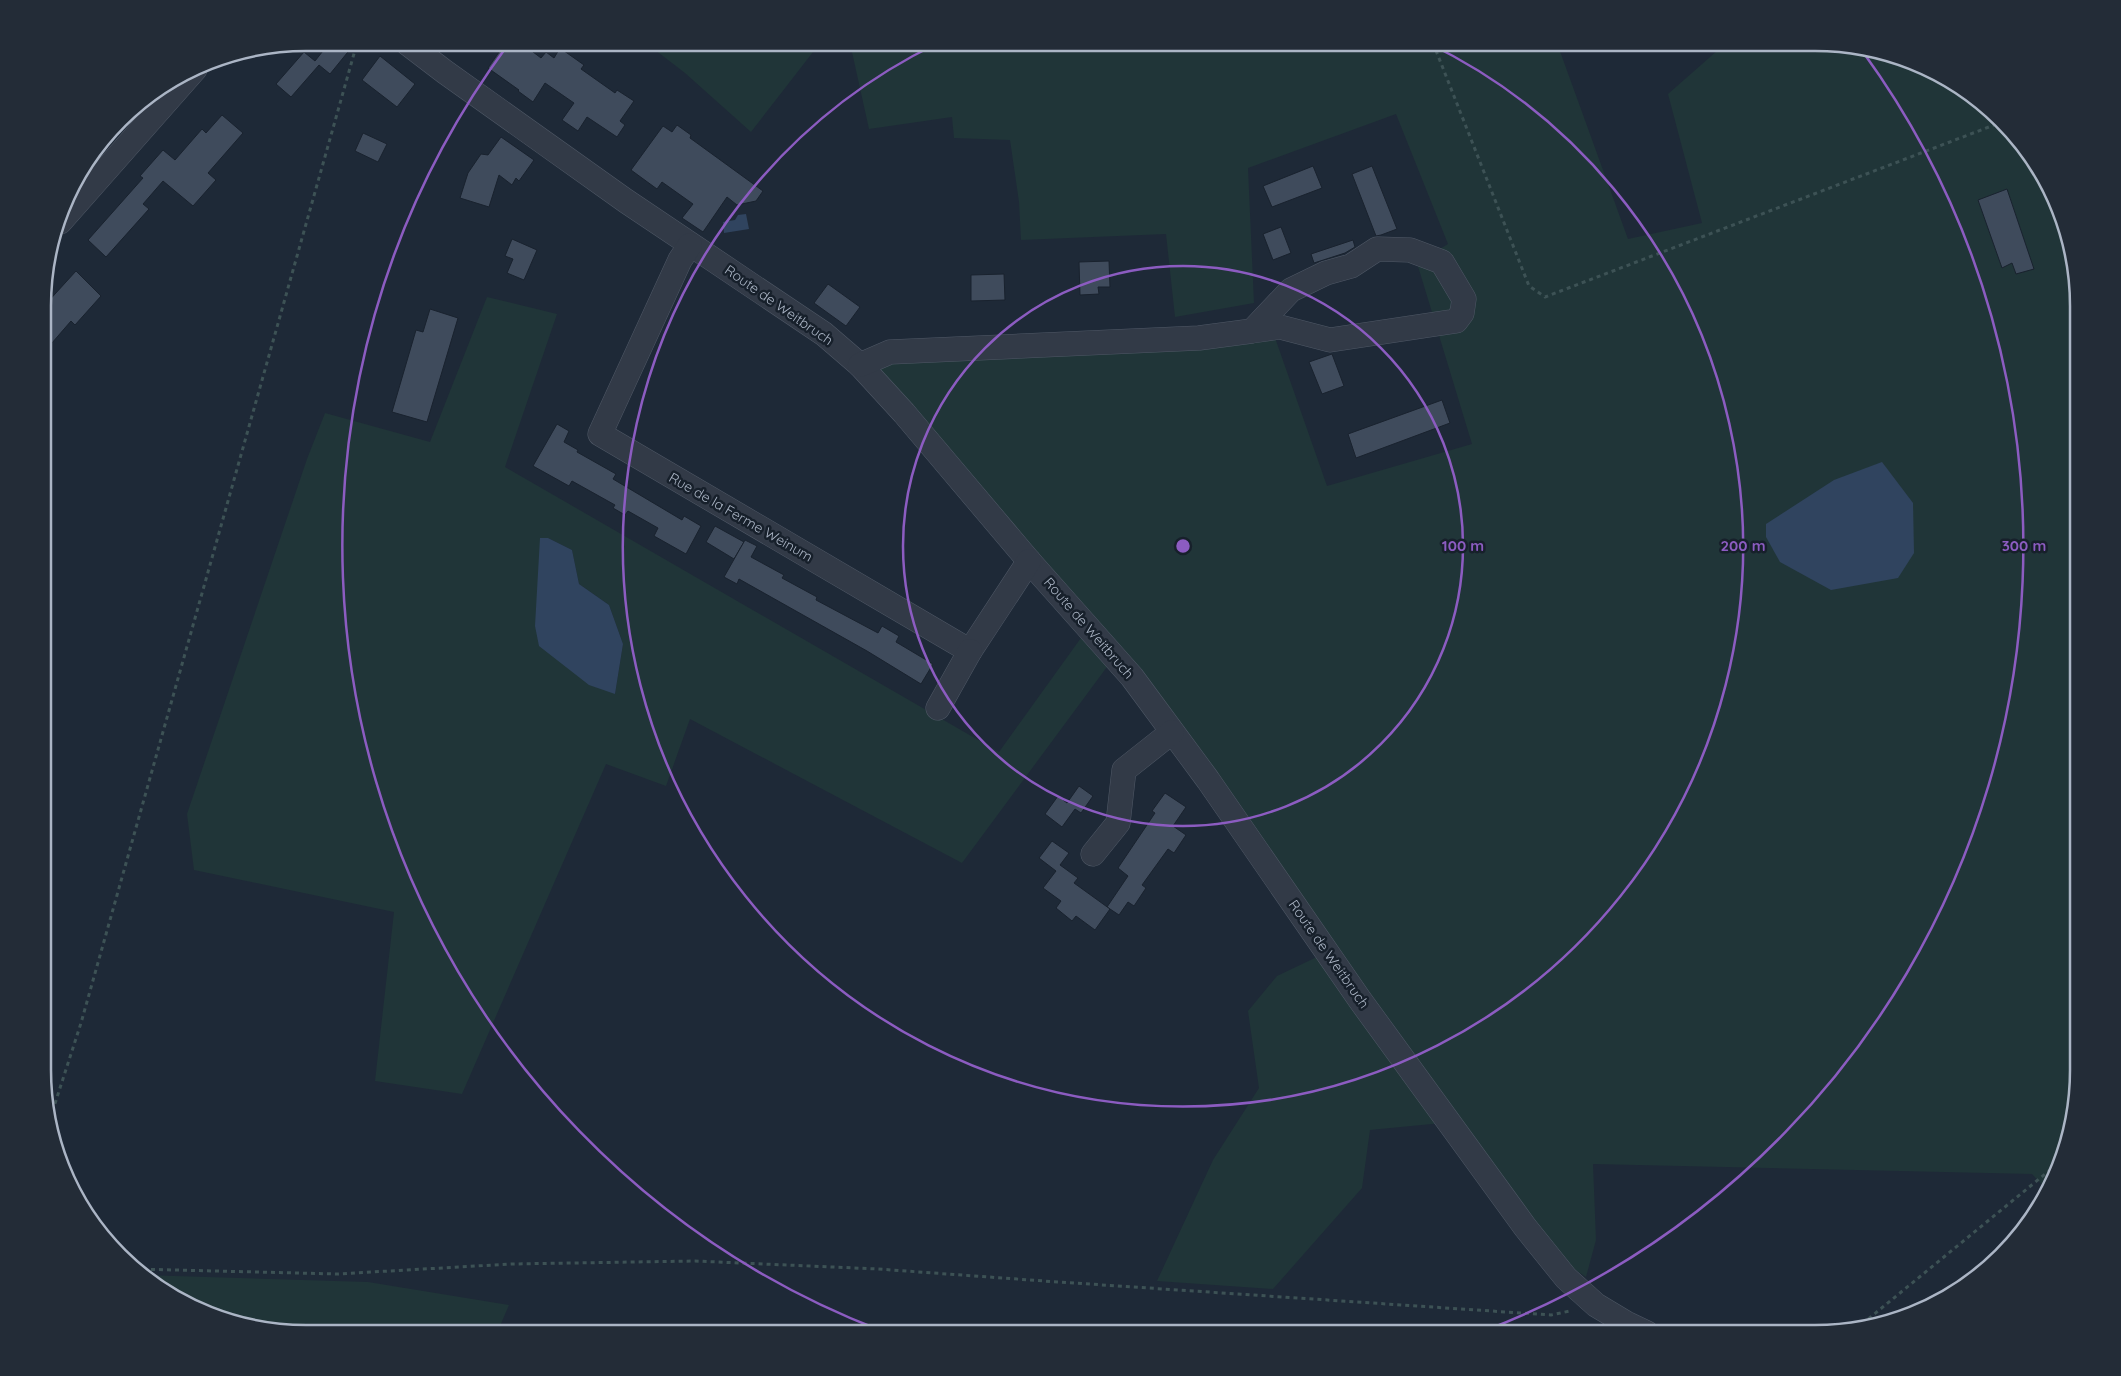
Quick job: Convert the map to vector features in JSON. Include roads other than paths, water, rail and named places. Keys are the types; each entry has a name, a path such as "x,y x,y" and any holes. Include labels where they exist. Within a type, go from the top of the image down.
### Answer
{"street":[{"name":"Route de Weitbruch","path":"419,51 476,95 690,245 824,334 860,365 904,413 1029,561 1132,677 1360,1000 1525,1226 1566,1278 1596,1305 1630,1325"},
{"path":"70,211 181,84"},
{"name":"Rue de la Ferme Weinum","path":"690,245 680,260 600,434 970,651"},
{"path":"860,365 890,352 1198,338 1252,331 1280,327 1330,340 1456,321 1462,313 1464,299 1442,262 1410,250 1377,249 1351,266 1326,273 1291,290 1252,331"},
{"path":"938,708 970,651 1029,561"},
{"path":"1093,854 1118,823 1124,770 1172,732"}],"water":[{"path":"746,214 749,229 724,233 723,222 735,220 738,215"},
{"path":"1882,462 1913,503 1914,553 1898,578 1831,590 1780,562 1766,537 1766,524 1834,480"},
{"path":"540,538 548,538 572,550 579,584 609,605 623,644 615,694 589,685 539,646 535,626"}]}
